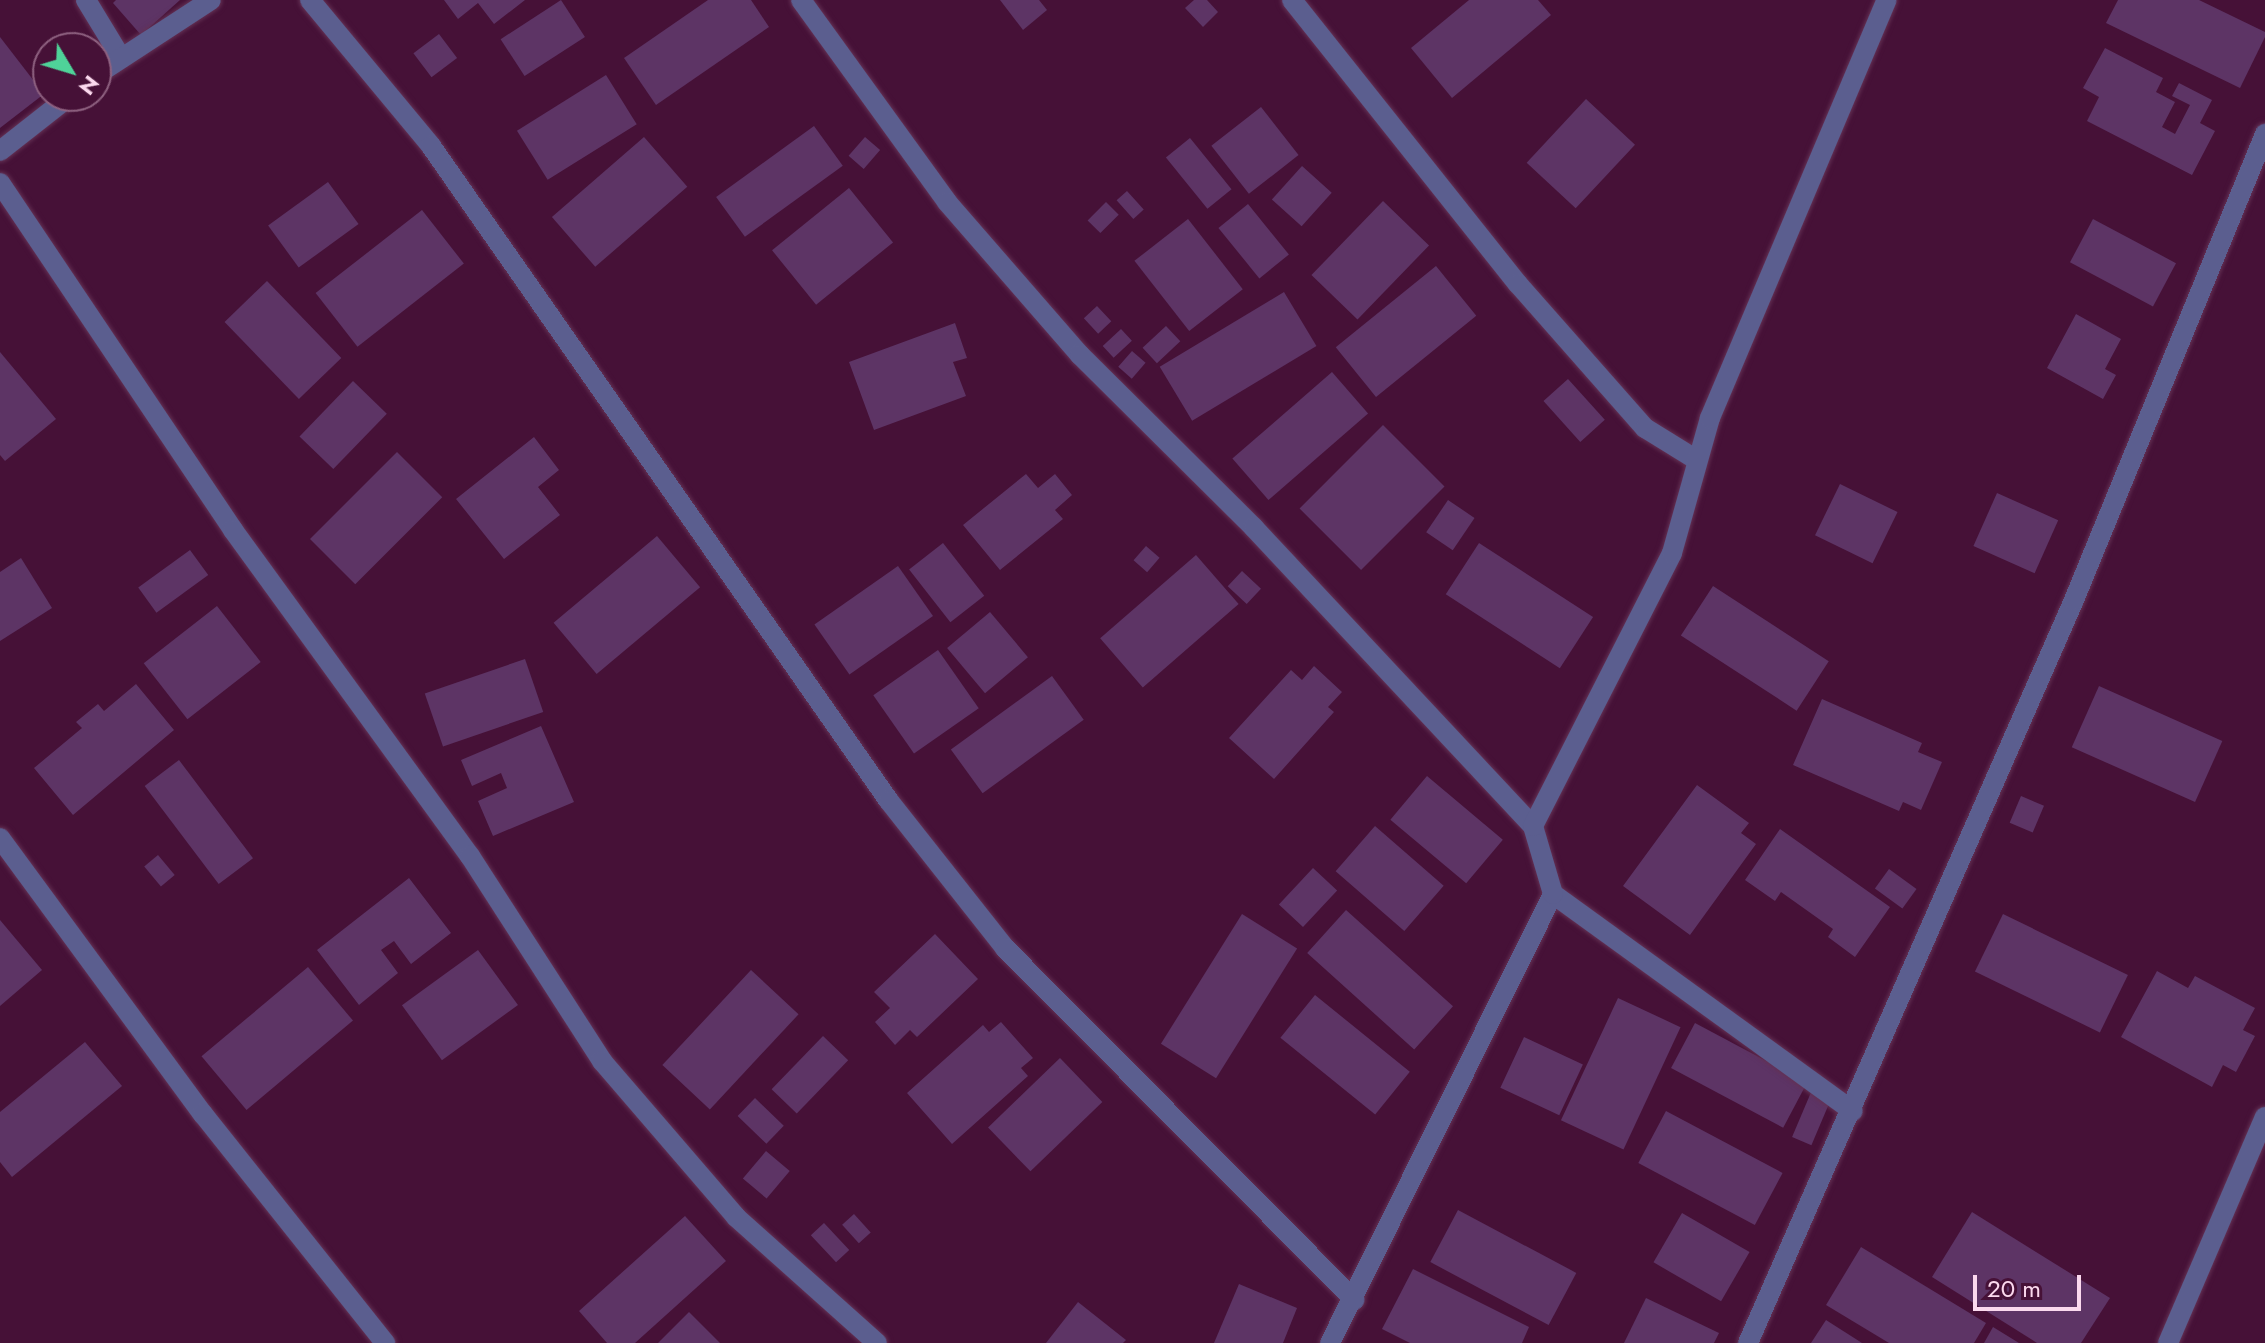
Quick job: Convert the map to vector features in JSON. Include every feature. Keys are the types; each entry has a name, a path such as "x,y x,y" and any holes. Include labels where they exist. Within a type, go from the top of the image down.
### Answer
{"street":[{"path":"86,0 120,56"},
{"path":"112,62 211,0"},
{"path":"310,0 431,146 889,801 1005,948 1355,1300"},
{"path":"801,0 947,202 1080,355 1254,528 1533,826 1553,894 1853,1111"},
{"path":"1292,0 1527,295 1645,428 1695,459"},
{"path":"1533,826 1672,553 1690,500 1695,459 1887,0"},
{"path":"0,151 50,112"},
{"path":"1748,1343 1853,1111 2074,600 2265,134"},
{"path":"0,183 233,530 470,856 602,1061 736,1217 877,1343"},
{"path":"0,838 203,1114 385,1343"},
{"path":"1330,1343 1355,1300 1553,894"},
{"path":"2168,1343 2265,1117"}],"building":[{"path":"116,0 180,0 141,35 113,3"},
{"path":"444,0 525,0 494,24 478,3 458,19"},
{"path":"561,0 585,37 525,76 501,39"},
{"path":"708,0 751,0 769,27 656,105 624,58"},
{"path":"1000,0 1039,0 1047,10 1023,30"},
{"path":"1194,0 1207,0 1218,12 1203,27 1185,8"},
{"path":"1469,0 1538,0 1551,15 1452,98 1411,48"},
{"path":"2118,0 2199,0 2265,32 2265,37 2240,88 2106,23"},
{"path":"439,34 457,58 431,77 413,53"},
{"path":"0,37 32,78 32,103 0,128"},
{"path":"2105,48 2163,78 2156,92 2175,102 2162,127 2175,134 2190,105 2172,96 2179,83 2212,100 2200,123 2215,131 2192,175 2087,121 2099,97 2083,88"},
{"path":"606,75 637,124 548,180 517,131"},
{"path":"1586,99 1635,145 1576,208 1527,163"},
{"path":"1261,107 1299,155 1249,194 1211,146"},
{"path":"814,126 843,166 745,237 716,197"},
{"path":"644,137 687,187 595,267 552,217"},
{"path":"865,137 880,150 864,169 849,156"},
{"path":"1190,138 1232,189 1207,209 1166,158"},
{"path":"1302,166 1332,193 1302,226 1272,199"},
{"path":"328,182 359,224 299,268 268,225"},
{"path":"849,188 893,242 816,305 772,250"},
{"path":"1127,191 1144,210 1133,219 1117,200"},
{"path":"1383,201 1429,245 1357,320 1311,275"},
{"path":"1106,202 1119,215 1100,233 1088,220"},
{"path":"1248,204 1289,255 1259,278 1218,228"},
{"path":"422,210 464,264 357,347 316,293"},
{"path":"1188,219 1243,289 1189,331 1134,261"},
{"path":"2093,219 2176,263 2153,306 2070,262"},
{"path":"1436,266 1476,316 1376,397 1336,347"},
{"path":"267,281 341,358 299,399 225,322"},
{"path":"1284,292 1316,346 1192,421 1160,367"},
{"path":"1097,306 1111,321 1098,334 1084,318"},
{"path":"2076,314 2121,339 2105,369 2116,375 2103,399 2047,368"},
{"path":"955,323 967,358 953,362 966,396 874,430 849,362"},
{"path":"1166,326 1180,341 1157,363 1143,348"},
{"path":"1121,329 1132,341 1114,358 1103,346"},
{"path":"1132,351 1146,363 1132,379 1118,367"},
{"path":"0,352 56,419 5,461 0,455"},
{"path":"1332,372 1368,414 1268,500 1232,459"},
{"path":"1568,379 1605,420 1580,442 1543,401"},
{"path":"353,381 387,414 333,469 300,436"},
{"path":"1383,425 1445,487 1361,570 1300,508"},
{"path":"534,437 559,470 538,487 560,515 504,559 456,499"},
{"path":"397,452 442,497 355,584 310,539"},
{"path":"1026,474 1038,488 1055,474 1072,495 1055,510 1063,519 1000,570 963,525"},
{"path":"1840,484 1898,512 1873,563 1815,535"},
{"path":"1997,493 2058,520 2035,573 1973,546"},
{"path":"1448,500 1475,518 1453,550 1426,532"},
{"path":"657,536 700,587 597,674 554,623"},
{"path":"943,543 984,596 950,622 909,569"},
{"path":"1479,543 1593,617 1560,668 1446,594"},
{"path":"1146,546 1160,558 1147,572 1134,560"},
{"path":"190,550 208,575 156,613 138,588"},
{"path":"1196,555 1239,604 1143,687 1100,638"},
{"path":"21,558 52,608 0,641 0,572"},
{"path":"898,566 933,616 849,674 814,625"},
{"path":"1242,571 1261,589 1247,604 1228,586"},
{"path":"1713,586 1829,661 1797,711 1681,635"},
{"path":"217,606 261,662 187,719 144,663"},
{"path":"990,612 1028,657 985,693 947,648"},
{"path":"938,650 979,708 914,753 873,695"},
{"path":"525,659 543,712 443,746 425,694"},
{"path":"1314,666 1342,692 1328,707 1334,712 1274,779 1229,738 1291,670 1302,680"},
{"path":"1052,676 1084,720 983,793 951,749"},
{"path":"136,684 174,730 73,815 34,768 82,728 76,722 98,704 104,711"},
{"path":"2099,686 2222,741 2195,802 2072,747"},
{"path":"1822,699 1922,743 1918,752 1942,762 1921,810 1903,802 1899,811 1793,765"},
{"path":"541,726 574,802 493,836 478,801 507,788 501,773 472,786 461,760"},
{"path":"179,760 253,858 219,884 145,786"},
{"path":"1427,776 1503,840 1466,883 1390,820"},
{"path":"1697,785 1749,823 1741,833 1756,844 1690,935 1623,886"},
{"path":"2021,796 2044,806 2033,832 2010,823"},
{"path":"1375,826 1444,886 1404,931 1336,871"},
{"path":"1780,829 1890,907 1855,957 1828,937 1833,929 1781,892 1775,901 1745,880"},
{"path":"158,855 175,875 161,886 144,867"},
{"path":"1313,868 1337,891 1303,927 1279,905"},
{"path":"1889,869 1917,889 1902,908 1875,888"},
{"path":"409,878 451,933 411,964 394,941 381,950 398,973 359,1005 317,950"},
{"path":"1346,910 1453,1006 1414,1049 1307,953"},
{"path":"1242,914 1297,948 1216,1078 1161,1044"},
{"path":"2003,914 2128,975 2100,1032 1975,972"},
{"path":"0,920 42,970 0,1006"},
{"path":"935,934 978,979 917,1037 910,1030 895,1045 875,1022 890,1008 874,992"},
{"path":"478,950 518,1005 442,1060 402,1005"},
{"path":"308,967 353,1021 247,1110 202,1056"},
{"path":"751,970 799,1014 710,1109 662,1065"},
{"path":"2157,971 2188,988 2195,976 2255,1008 2243,1030 2255,1036 2236,1072 2223,1065 2212,1087 2121,1037"},
{"path":"1315,995 1410,1072 1375,1115 1280,1038"},
{"path":"1618,998 1681,1027 1623,1150 1561,1120"},
{"path":"1001,1022 1033,1058 1021,1068 1028,1076 952,1144 907,1093 983,1025 989,1032"},
{"path":"1695,1023 1807,1083 1783,1128 1671,1068"},
{"path":"823,1036 848,1060 797,1114 772,1089"},
{"path":"1524,1037 1583,1064 1559,1115 1500,1088"},
{"path":"85,1042 122,1086 12,1177 0,1162 0,1112"},
{"path":"1060,1058 1102,1102 1030,1171 988,1127"},
{"path":"1812,1090 1831,1098 1811,1145 1792,1137"},
{"path":"755,1098 784,1126 766,1144 738,1116"},
{"path":"1666,1111 1783,1173 1755,1225 1638,1163"},
{"path":"766,1151 790,1171 767,1199 743,1179"},
{"path":"1458,1210 1576,1273 1549,1325 1430,1262"},
{"path":"1972,1212 2110,1298 2081,1343 2037,1343 1932,1277"},
{"path":"1682,1213 1750,1252 1721,1301 1654,1262"},
{"path":"854,1214 871,1233 859,1243 842,1225"},
{"path":"685,1216 726,1261 635,1343 607,1343 579,1311"},
{"path":"824,1223 849,1250 836,1262 811,1235"},
{"path":"1861,1247 1986,1323 1974,1343 1889,1343 1826,1305"},
{"path":"1413,1269 1529,1327 1522,1343 1410,1343 1382,1329"},
{"path":"1239,1284 1297,1308 1283,1343 1214,1343"},
{"path":"1646,1298 1719,1333 1714,1343 1624,1343"},
{"path":"1078,1302 1126,1340 1123,1343 1046,1343"},
{"path":"689,1312 720,1343 658,1343"},
{"path":"1826,1320 1862,1343 1811,1343"},
{"path":"1993,1327 2019,1343 1984,1343"}]}
